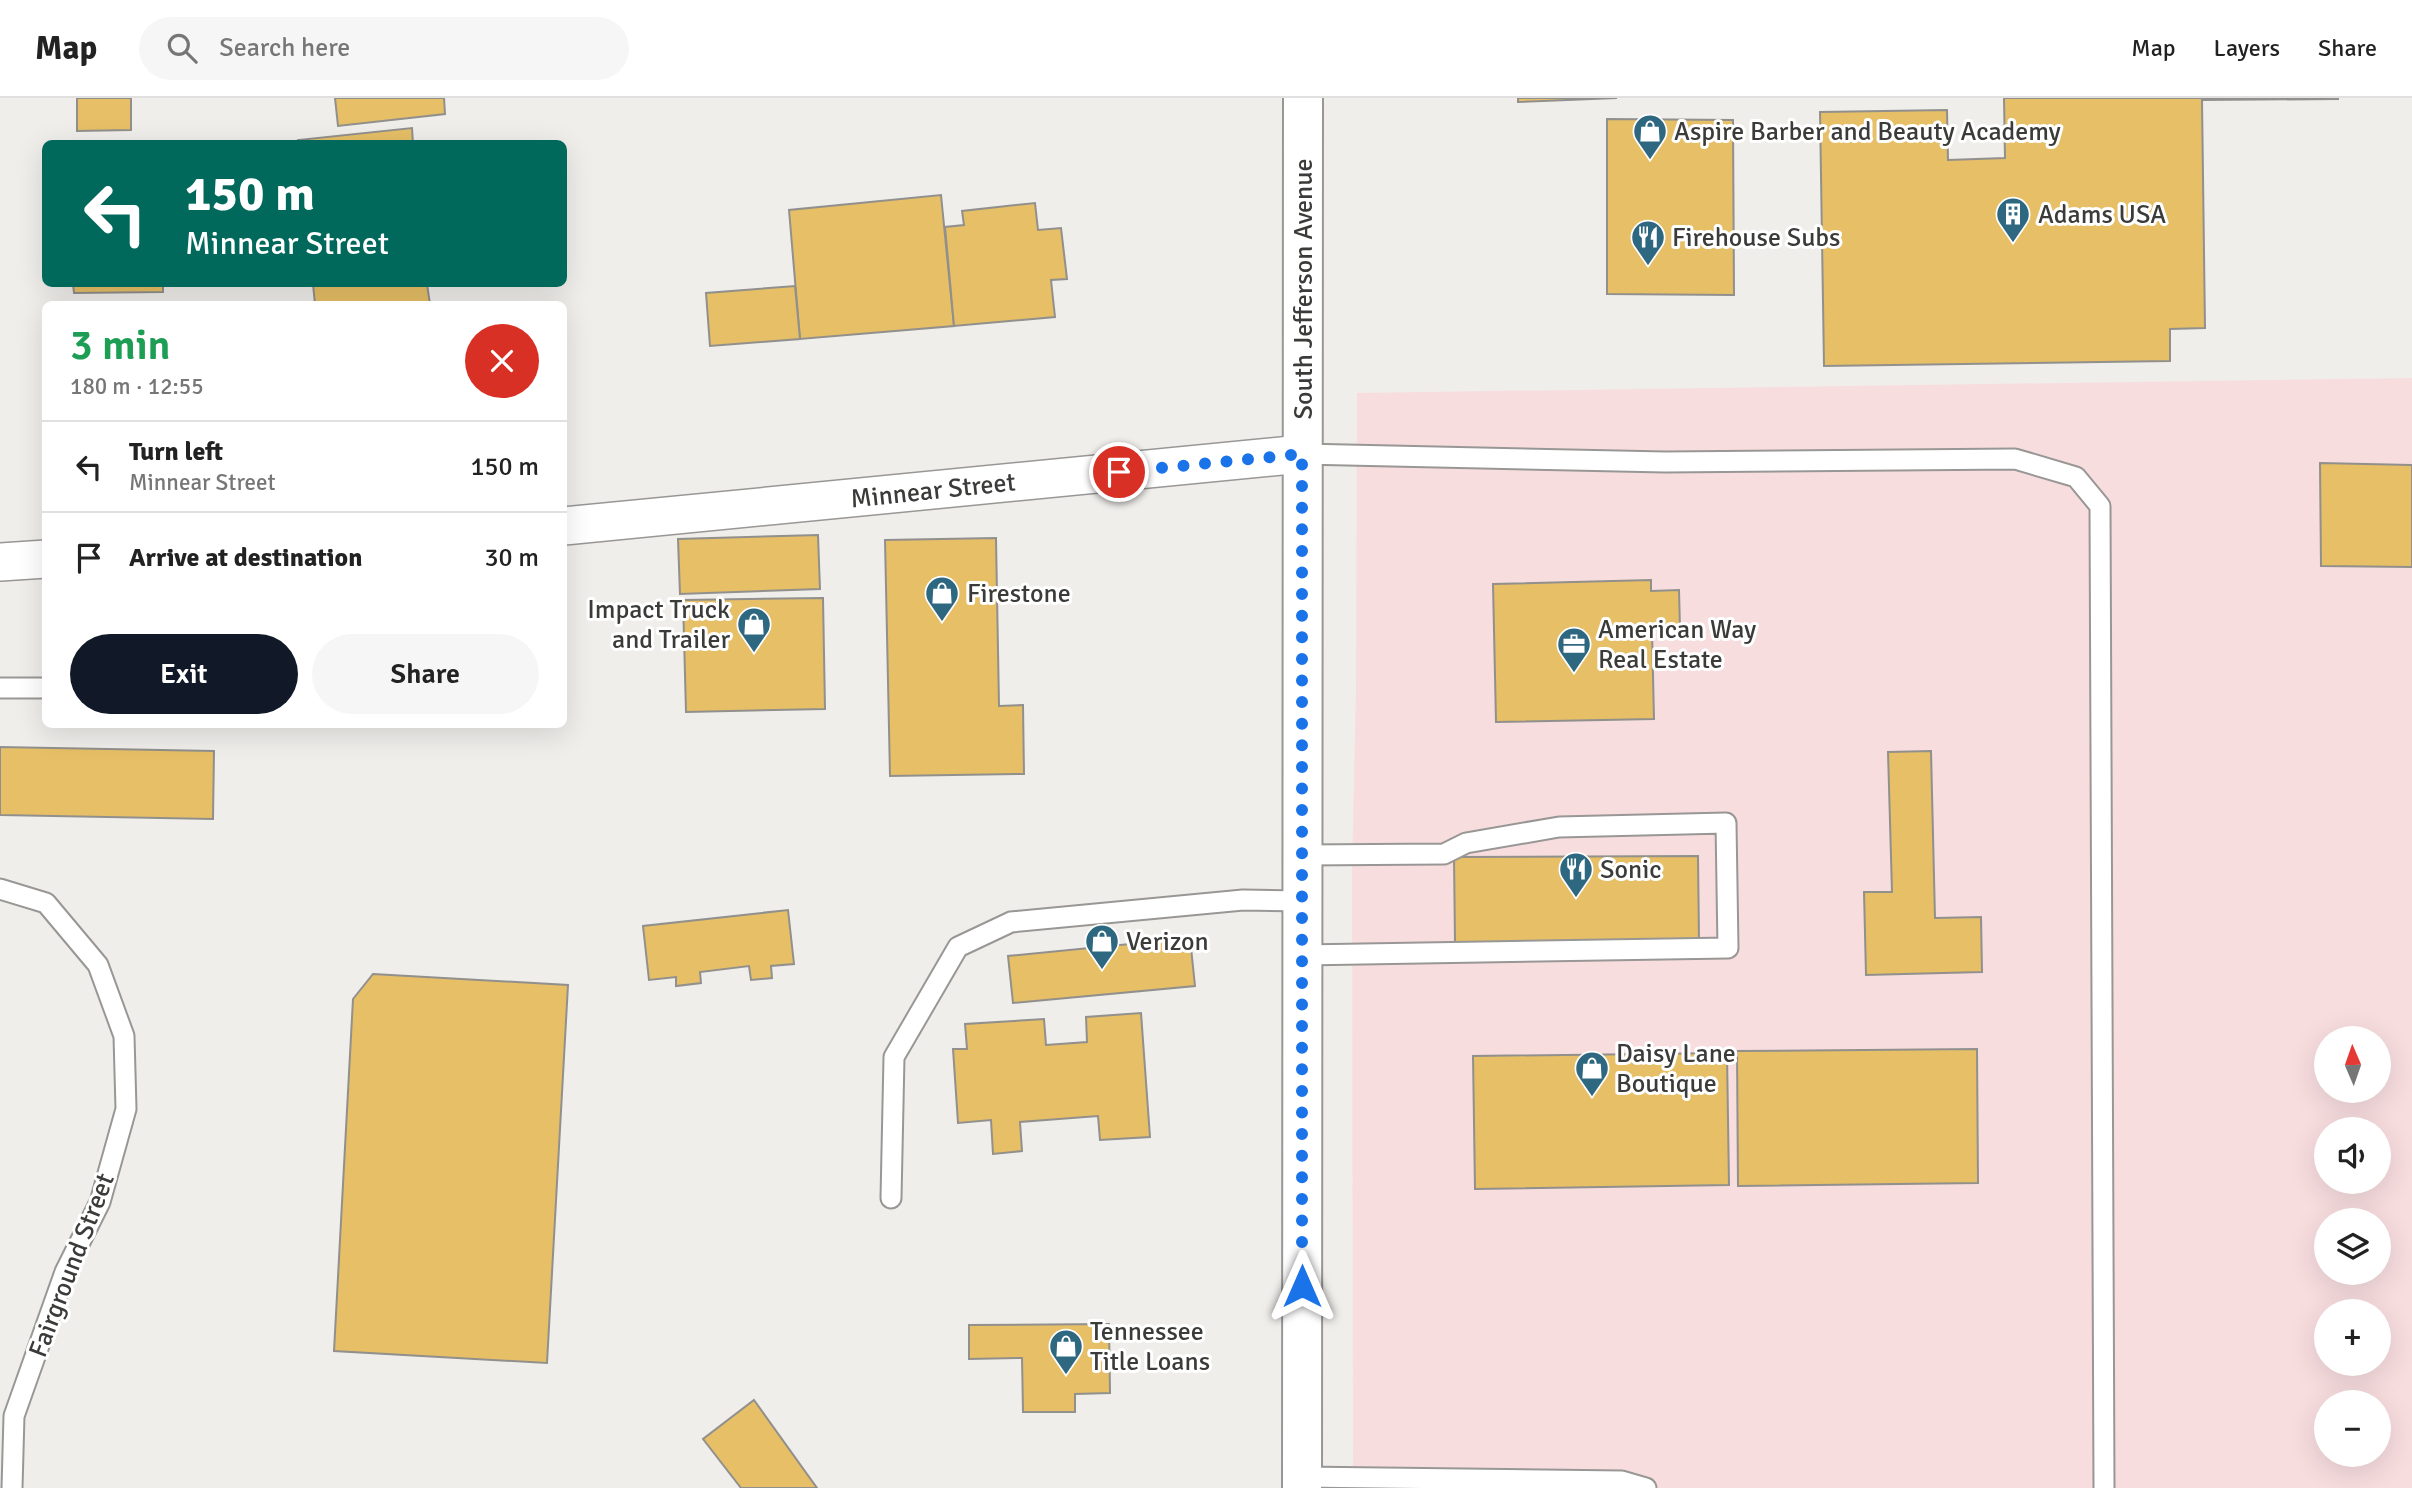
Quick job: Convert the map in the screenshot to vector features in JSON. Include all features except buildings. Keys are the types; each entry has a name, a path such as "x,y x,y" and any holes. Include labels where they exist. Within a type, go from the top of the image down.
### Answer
{"main road":[{"name":"South Jefferson Avenue","path":"1301,1482 1303,98"}],"street":[{"name":"Minnear Street","path":"567,526 1302,454"},
{"path":"0,562 42,559"}],"lane":[{"path":"1302,454 1665,462 2015,459 2076,477 2100,506 2104,1488"},
{"path":"0,688 42,688"},
{"path":"1303,855 1444,854 1466,842 1559,827 1726,823 1728,948 1303,956"},
{"name":"Fairground Street","path":"0,889 46,903 98,965 124,1036 126,1109 100,1202 65,1272 14,1416 12,1488"},
{"path":"891,1198 894,1057 958,947 1011,922 1243,900 1303,901"},
{"path":"1301,1482 1622,1481 1646,1488"}],"shaded area":[{"path":"2412,378 2412,1488 1353,1488 1352,872 1356,691 1357,393"}],"place":[{"name":"Aspire Barber and Beauty Academy","path":"1650,161"},
{"name":"Adams USA","path":"2013,244"},
{"name":"Firehouse Subs","path":"1648,267"},
{"name":"Firestone","path":"942,623"},
{"name":"Impact Truck and Trailer","path":"754,654"},
{"name":"American Way Real Estate","path":"1574,674"},
{"name":"Sonic","path":"1576,899"},
{"name":"Verizon","path":"1102,971"},
{"name":"Daisy Lane Boutique","path":"1592,1098"},
{"name":"Tennessee Title Loans","path":"1066,1376"}],"route":[{"path":"1119,472 1302,454 1302,1286"}]}
